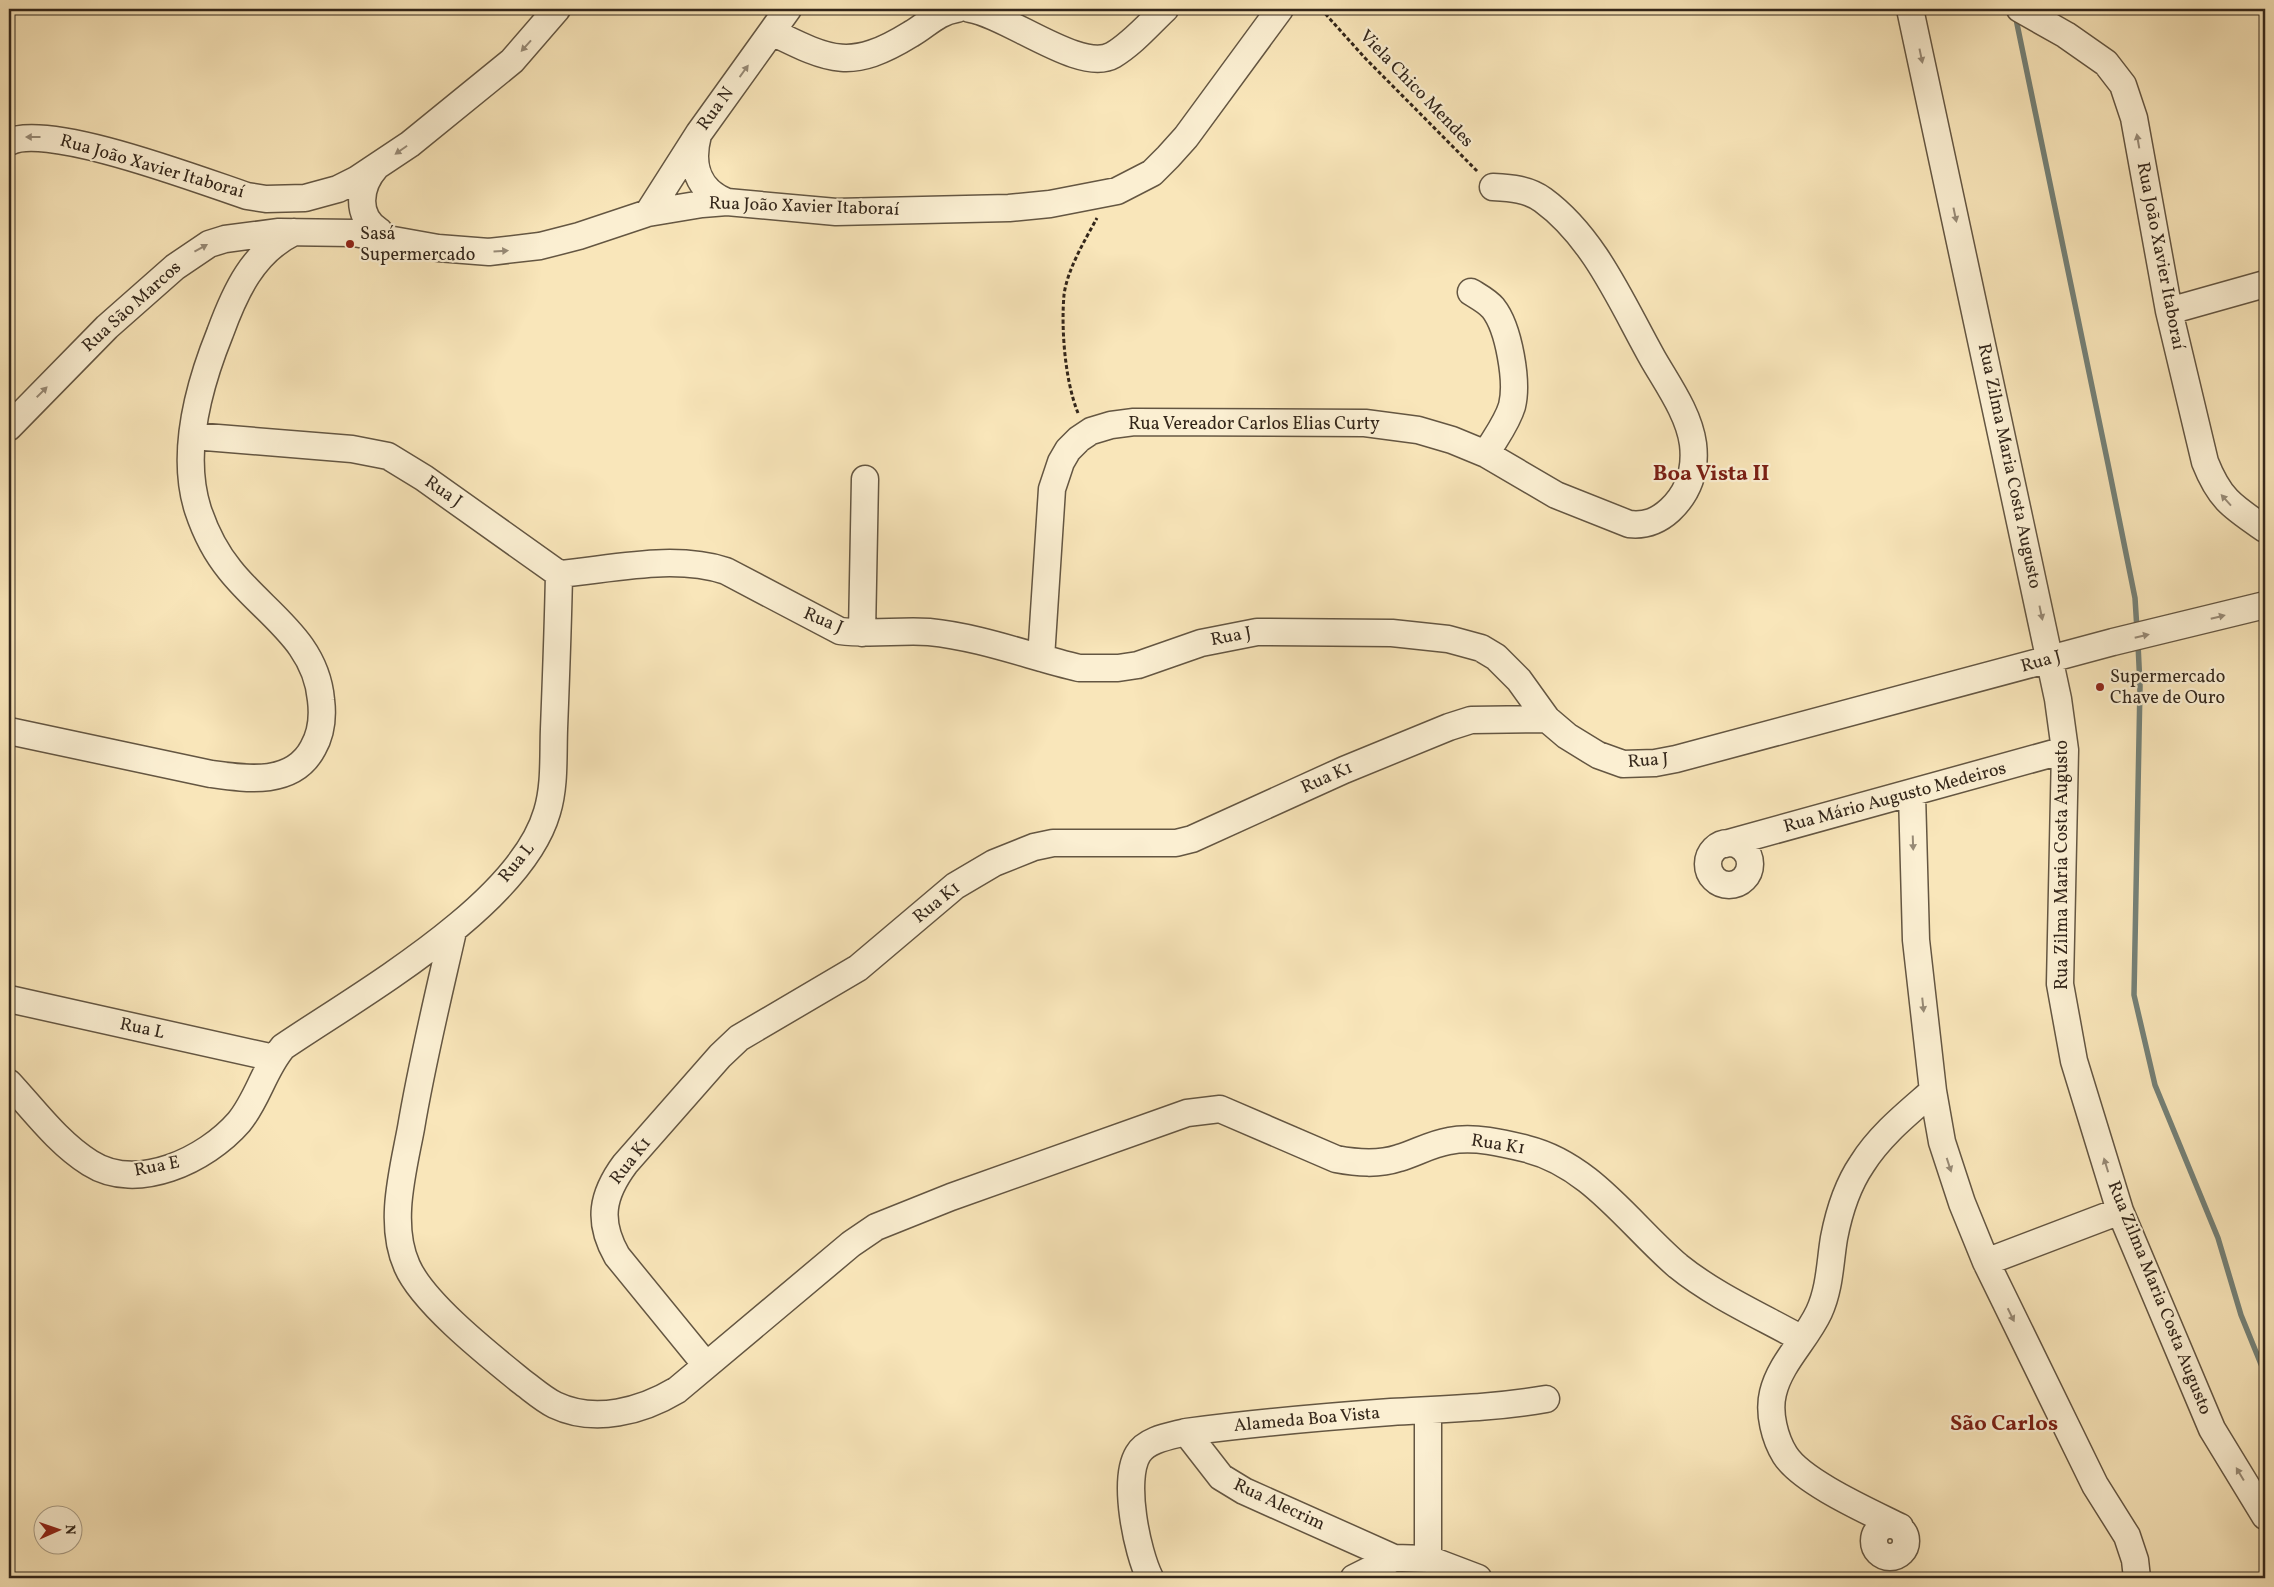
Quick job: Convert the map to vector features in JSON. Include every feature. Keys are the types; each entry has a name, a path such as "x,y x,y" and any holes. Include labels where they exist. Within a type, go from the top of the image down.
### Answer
{"street":[{"path":"9,731 211,774 236,777 270,777 285,774 308,757 316,742 322,709 316,672 300,642 230,571 216,550 202,520 194,494 193,436 202,387 212,353 230,307 252,268 268,248 295,225 410,144 512,61 557,9"},
{"name":"Rua N","path":"648,213 699,133 788,9"},
{"path":"772,32 817,54 836,58 860,57 881,51 911,34 940,13 956,9"},
{"path":"970,9 998,18 1074,55 1096,60 1106,58 1118,52 1165,9"},
{"name":"Rua João Xavier Itaboraí","path":"295,225 354,232 409,243 465,251 513,250 578,236 648,213 727,202 836,212 1010,208 1106,194 1137,183 1152,174 1168,158 1186,137 1280,9"},
{"name":"Rua João Xavier Itaboraí","path":"2020,9 2066,35 2106,63 2123,85 2134,118 2169,311 2196,429 2212,480 2229,504 2265,530"},
{"name":"Rua Zilma Maria Costa Augusto","path":"1915,16 2051,659 2065,750 2060,984 2074,1061 2120,1211 2212,1429 2265,1516"},
{"path":"699,133 695,159 700,178 710,194 727,202"},
{"name":"Rua João Xavier Itaboraí","path":"9,142 25,137 60,139 142,161 251,196"},
{"path":"251,196 286,200 321,195 338,189 370,171"},
{"path":"370,171 362,203 369,223 379,231 409,243"},
{"name":"Rua Vereador Carlos Elias Curty","path":"1040,658 1052,489 1068,450 1087,433 1110,425 1144,421 1365,423 1418,430 1452,440 1486,454 1556,495 1619,520 1638,525 1656,521 1682,498 1691,478 1694,456 1691,434 1680,407 1604,271 1584,242 1561,216 1543,200 1529,192 1493,187"},
{"path":"251,196 295,225"},
{"path":"236,237 245,217 244,204 251,196"},
{"path":"236,237 281,225 379,231"},
{"name":"Rua São Marcos","path":"9,427 107,327 175,267 209,244 295,225"},
{"path":"236,237 248,249 252,257 252,268"},
{"path":"2169,311 2265,284"},
{"path":"1471,292 1485,301 1494,310 1504,333 1512,370 1512,404 1506,421 1486,454"},
{"name":"Rua J","path":"193,436 352,449 388,456 424,478 559,574 659,564 713,566 840,631 862,633 928,632 952,636 1079,668 1118,668 1138,665 1201,643 1257,632 1383,632 1420,635 1465,643 1481,648 1496,657 1520,680 1547,719 1567,736 1610,761 1623,764 1655,763 2113,642 2265,605"},
{"path":"862,633 865,479"},
{"name":"Rua L","path":"9,999 279,1052 453,931 513,871 531,849 548,810 553,759 559,574"},
{"name":"Rua K1","path":"706,1365 617,1256 609,1242 604,1210 612,1182 625,1164 720,1056 739,1038 858,968 955,886 1014,854 1053,844 1176,844 1192,839 1344,770 1449,727 1471,720 1547,719"},
{"name":"Rua Mário Augusto Medeiros","path":"1724,844 1912,794 2065,750"},
{"path":"1912,794 1916,940 1932,1090 1942,1142 1962,1203 1986,1262 2095,1484 2127,1536 2135,1560 2137,1578"},
{"name":"Rua K1","path":"453,931 417,1095 399,1201 401,1249 417,1284 461,1330 536,1392 555,1405 581,1413 607,1414 630,1410 663,1399 678,1390 851,1244 876,1227 950,1196 1187,1113 1211,1108 1238,1115 1336,1159 1351,1162 1384,1162 1449,1140 1468,1139 1528,1149 1546,1156 1573,1170 1599,1190 1678,1266 1802,1339"},
{"name":"Rua E","path":"9,1083 62,1140 92,1164 121,1174 143,1173 168,1169 210,1150 239,1121 279,1052"},
{"path":"1900,1527 1804,1474 1785,1456 1775,1430 1772,1395 1776,1382 1820,1310 1827,1288 1834,1239 1847,1190 1862,1163 1882,1139 1932,1090"},
{"path":"1986,1262 2120,1211"},
{"name":"Alameda Boa Vista","path":"1186,1432 1265,1421 1428,1412 1546,1399"},
{"path":"1428,1412 1428,1559"},
{"path":"1150,1578 1142,1559 1133,1520 1132,1482 1135,1462 1138,1454 1144,1447 1186,1432"},
{"name":"Rua Alecrim","path":"1186,1432 1221,1477 1244,1491 1394,1558 1428,1559 1478,1578"},
{"path":"1354,1578 1394,1558"}],"path":[{"name":"Viela Chico Mendes","path":"1321,9 1365,58 1493,187"},
{"path":"1087,433 1069,381 1064,327 1064,294 1079,249 1100,212 1106,194"}],"waterway":[{"path":"2016,19 2135,598 2137,630"},
{"path":"2138,644 2140,686 2134,995 2155,1085 2218,1238 2241,1315 2265,1374"}],"place":[{"name":"Sasá Supermercado","path":"350,244"},
{"name":"Supermercado Chave de Ouro","path":"2100,687"}],"district":[{"name":"Boa Vista II","path":"1711,474"},
{"name":"São Carlos","path":"2004,1424"}]}
